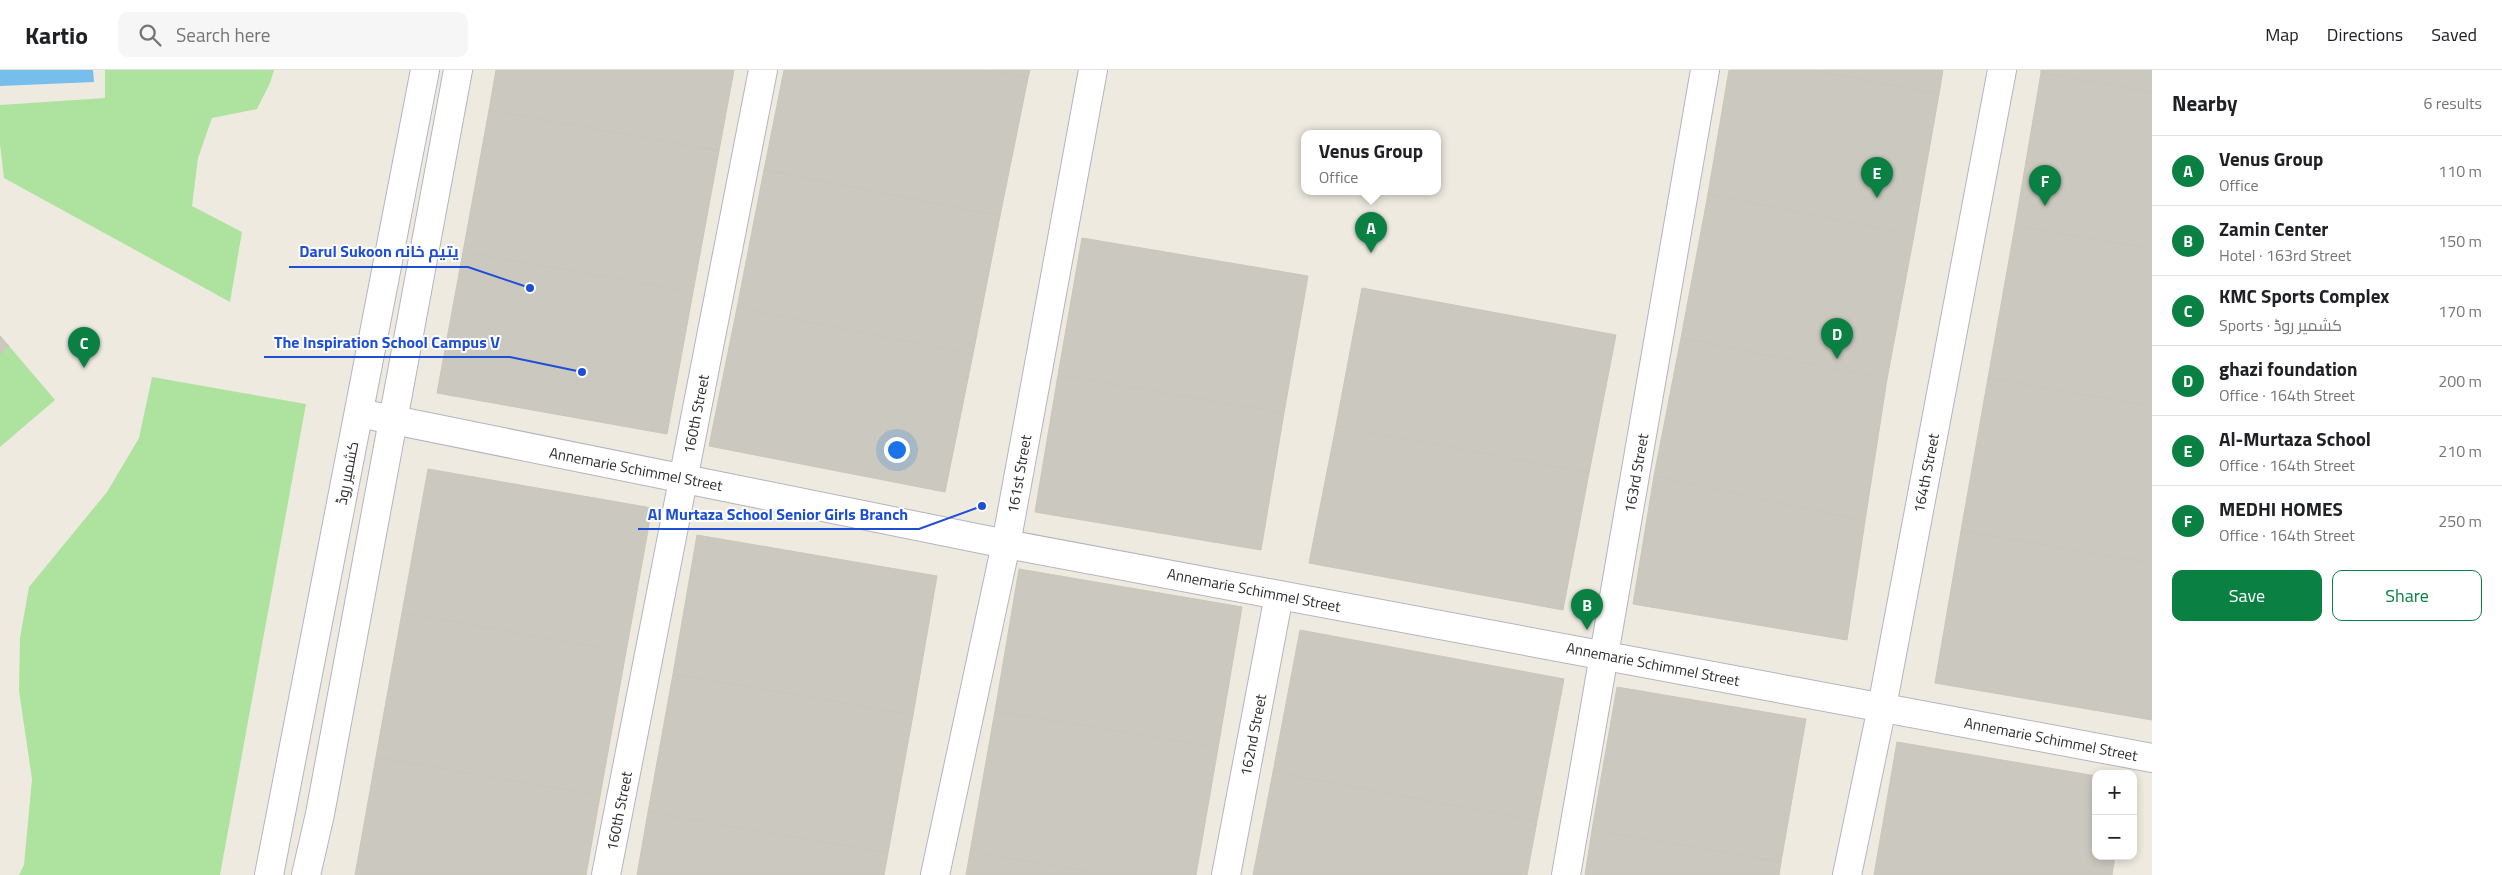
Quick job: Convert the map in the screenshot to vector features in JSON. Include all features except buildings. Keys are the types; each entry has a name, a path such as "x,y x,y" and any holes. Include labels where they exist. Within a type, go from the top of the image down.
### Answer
{"street":[{"name":"کشمیر روڈ","path":"269,875 425,70"},
{"path":"306,875 320,814 458,70"},
{"name":"160th Street","path":"606,875 763,70"},
{"name":"161st Street","path":"935,875 1006,544 1093,70"},
{"name":"163rd Street","path":"1566,875 1705,70"},
{"name":"164th Street","path":"1847,875 1882,707 2002,70"},
{"name":"Annemarie Schimmel Street","path":"359,413 1006,544 2152,758"},
{"name":"162nd Street","path":"1226,875 1279,595"}],"green space":[{"path":"105,70 274,70 270,83 257,109 212,118 198,158 192,206 242,232 230,302 4,178 0,144 0,105 105,98"},
{"path":"9,346 55,400 0,447 0,354"},
{"path":"152,377 306,404 220,875 19,875 24,865 32,779 19,691 20,638 29,587 107,492 139,438"}],"water":[{"path":"0,70 93,70 94,82 0,86"}],"place":[{"name":"Al-Murtaza School","path":"1877,198"},
{"name":"MEDHI HOMES","path":"2045,206"},
{"name":"Venus Group","path":"1371,253"},
{"name":"Darul Sukoon یتیم خانہ","path":"530,288"},
{"name":"ghazi foundation","path":"1837,359"},
{"name":"KMC Sports Complex","path":"84,368"},
{"name":"The Inspiration School Campus V","path":"582,372"},
{"name":"Al Murtaza School Senior Girls Branch","path":"982,506"},
{"name":"Zamin Center","path":"1587,630"}]}
